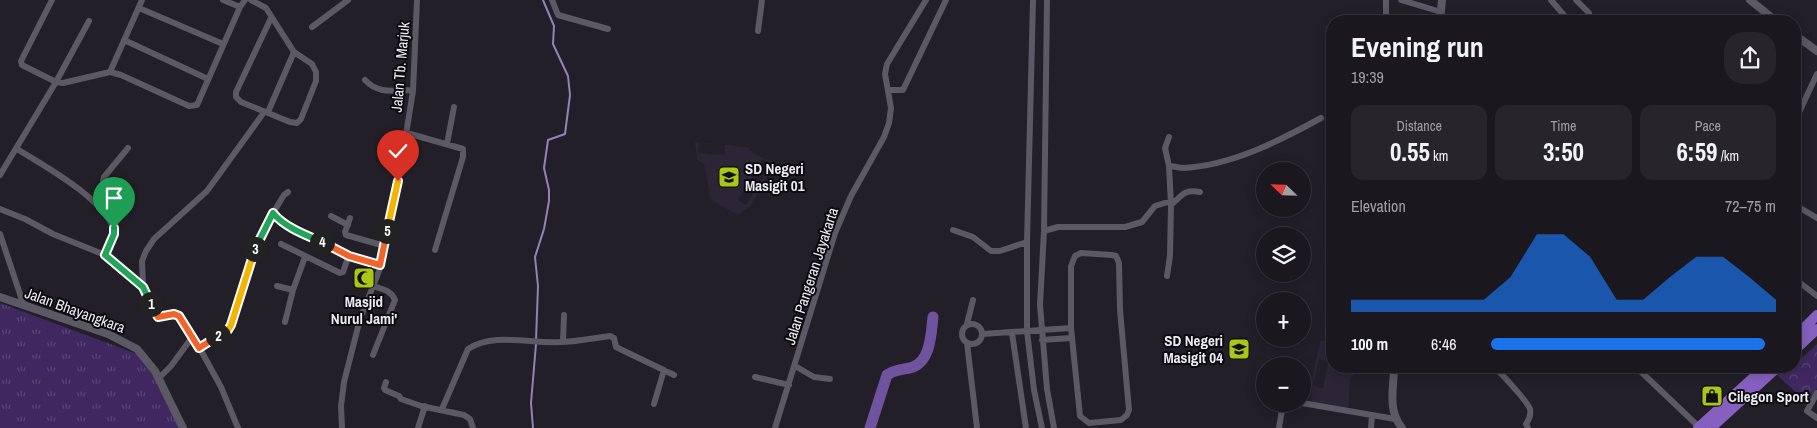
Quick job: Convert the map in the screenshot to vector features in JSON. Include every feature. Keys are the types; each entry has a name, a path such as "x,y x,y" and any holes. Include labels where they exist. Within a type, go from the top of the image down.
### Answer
{"highway":[{"path":"1801,337 1817,316"},
{"path":"1801,340 1817,329"},
{"path":"1711,428 1771,373"},
{"path":"1698,428 1757,375"}],"street":[{"path":"52,0 21,63 56,82 64,83 110,72 121,75 189,106 197,104 240,7 245,0"},
{"path":"110,72 142,0"},
{"path":"223,0 240,7"},
{"path":"251,0 266,8 294,52 312,64 316,72 316,81 299,122 294,123 265,114 241,102 236,97 236,92 271,18"},
{"path":"312,27 348,0"},
{"name":"Jalan Tb. Marjuk","path":"342,428 341,406 344,382 360,319 373,286 385,246 407,133 413,90 417,0"},
{"path":"552,0 558,15 608,29"},
{"path":"758,30 762,0"},
{"name":"Jalan Pangeran Jayakarta","path":"776,428 835,233 850,196 884,137 889,123 891,108 885,74 887,64 926,0"},
{"path":"888,90 903,90 946,0"},
{"path":"1033,0 1027,332 1034,390 1042,428"},
{"path":"1047,0 1044,231 1040,305 1047,389 1054,428"},
{"path":"1386,0 1386,15"},
{"path":"1401,0 1441,12"},
{"path":"1441,15 1442,0"},
{"path":"1551,0 1564,15"},
{"path":"1576,0 1589,13 1588,15"},
{"path":"1750,0 1764,15"},
{"path":"139,8 223,44"},
{"path":"0,175 56,82 89,21"},
{"path":"1801,39 1817,51"},
{"path":"124,40 208,79"},
{"path":"238,428 222,387 193,336 177,314 160,318 157,316 143,287 142,261 146,250 154,239 207,191 265,114 294,52"},
{"path":"1801,108 1817,74"},
{"path":"365,80 372,88 382,91 413,90"},
{"path":"447,144 454,107"},
{"path":"1169,166 1184,168 1238,157 1260,149 1321,118"},
{"path":"407,133 460,147 464,153 435,250"},
{"path":"1167,276 1170,256 1171,203 1169,166 1165,148 1169,138"},
{"path":"100,207 108,199 109,195 102,182 104,177 128,148"},
{"path":"16,149 49,169 100,207 114,230 105,255"},
{"path":"1044,231 1058,227 1126,227 1136,225 1142,222 1155,206 1171,203 1182,194 1190,191 1200,192"},
{"path":"199,348 230,328 241,298 249,266 273,213 284,195 288,192"},
{"path":"0,209 25,219 53,234 105,255 143,287"},
{"path":"1801,209 1817,218"},
{"path":"273,213 298,230 349,256 380,265"},
{"path":"331,216 349,222 346,235 385,246"},
{"path":"952,230 974,237 992,252 1028,242"},
{"path":"0,234 24,306"},
{"path":"281,244 341,273 349,256"},
{"path":"1080,253 1116,256 1120,266 1120,310 1129,410 1127,415 1121,420 1096,424 1089,423 1082,418 1075,378 1071,328 1071,266 1073,260 1080,253"},
{"path":"284,322 292,290 305,257"},
{"path":"1801,284 1817,296"},
{"path":"277,286 292,290"},
{"path":"373,286 388,291 395,300 373,355"},
{"name":"Jalan Bhayangkara","path":"0,298 108,334 132,345 146,359 159,378 183,428"},
{"path":"972,300 967,324 962,330 962,337 967,343 977,428"},
{"path":"563,342 564,315"},
{"path":"967,324 974,323 981,327 983,334 980,341 974,344 967,343"},
{"path":"983,334 1071,328"},
{"path":"1012,333 1026,428"},
{"path":"159,378 171,366 193,336"},
{"path":"442,410 468,349 474,345 503,340 563,342 612,337 616,347 674,375"},
{"path":"1042,340 1072,338"},
{"path":"795,366 814,377 830,379"},
{"path":"654,404 664,370"},
{"path":"1394,373 1393,410 1395,419 1402,428"},
{"path":"1500,373 1525,401 1530,410 1527,426 1520,428"},
{"path":"1642,373 1698,428"},
{"path":"755,377 789,385"},
{"path":"386,382 385,390 400,396 401,399 468,416 473,428"},
{"path":"1817,393 1808,406 1807,411 1817,418"},
{"path":"1311,405 1395,419"},
{"path":"418,428 425,406"},
{"path":"1279,428 1282,412"},
{"path":"1371,428 1372,415"}],"shaded area":[{"name":"SD Negeri Masigit 01","path":"695,142 748,147 753,153 774,163 750,207 738,215 711,200 704,164 697,159","holes":["699,143 725,145 725,155 698,153","763,159 771,164 746,205 738,200"]},
{"path":"1326,340 1326,361 1319,359 1313,386 1323,388 1326,372 1355,373 1350,378 1348,413 1311,404 1312,381 1320,341"}],"green space":[{"path":"0,303 145,357 179,428 0,428"},
{"path":"1817,344 1817,388 1807,402 1777,375 1779,373 1801,373 1801,355 1803,357"}],"waterway":[{"path":"536,340 538,286 535,257 544,229 549,201 549,190 544,168 548,140 565,134 570,95 568,76 553,44 554,26 543,0"},
{"path":"870,428 887,375 913,367 919,363 927,352 931,338 933,317"},
{"path":"533,428 531,403 536,344"}],"place":[{"name":"SD Negeri Masigit 01","path":"729,177"},
{"name":"Masjid Nurul Jami'","path":"364,278"},
{"name":"SD Negeri Masigit 04","path":"1239,349"},
{"name":"Cilegon Sport","path":"1712,396"}],"route":[{"path":"114,228 114,234 105,255 143,287 157,316 160,318 177,314 199,348 230,328 254,252 273,213 276,217 298,230 349,256 380,265 398,181"}]}
